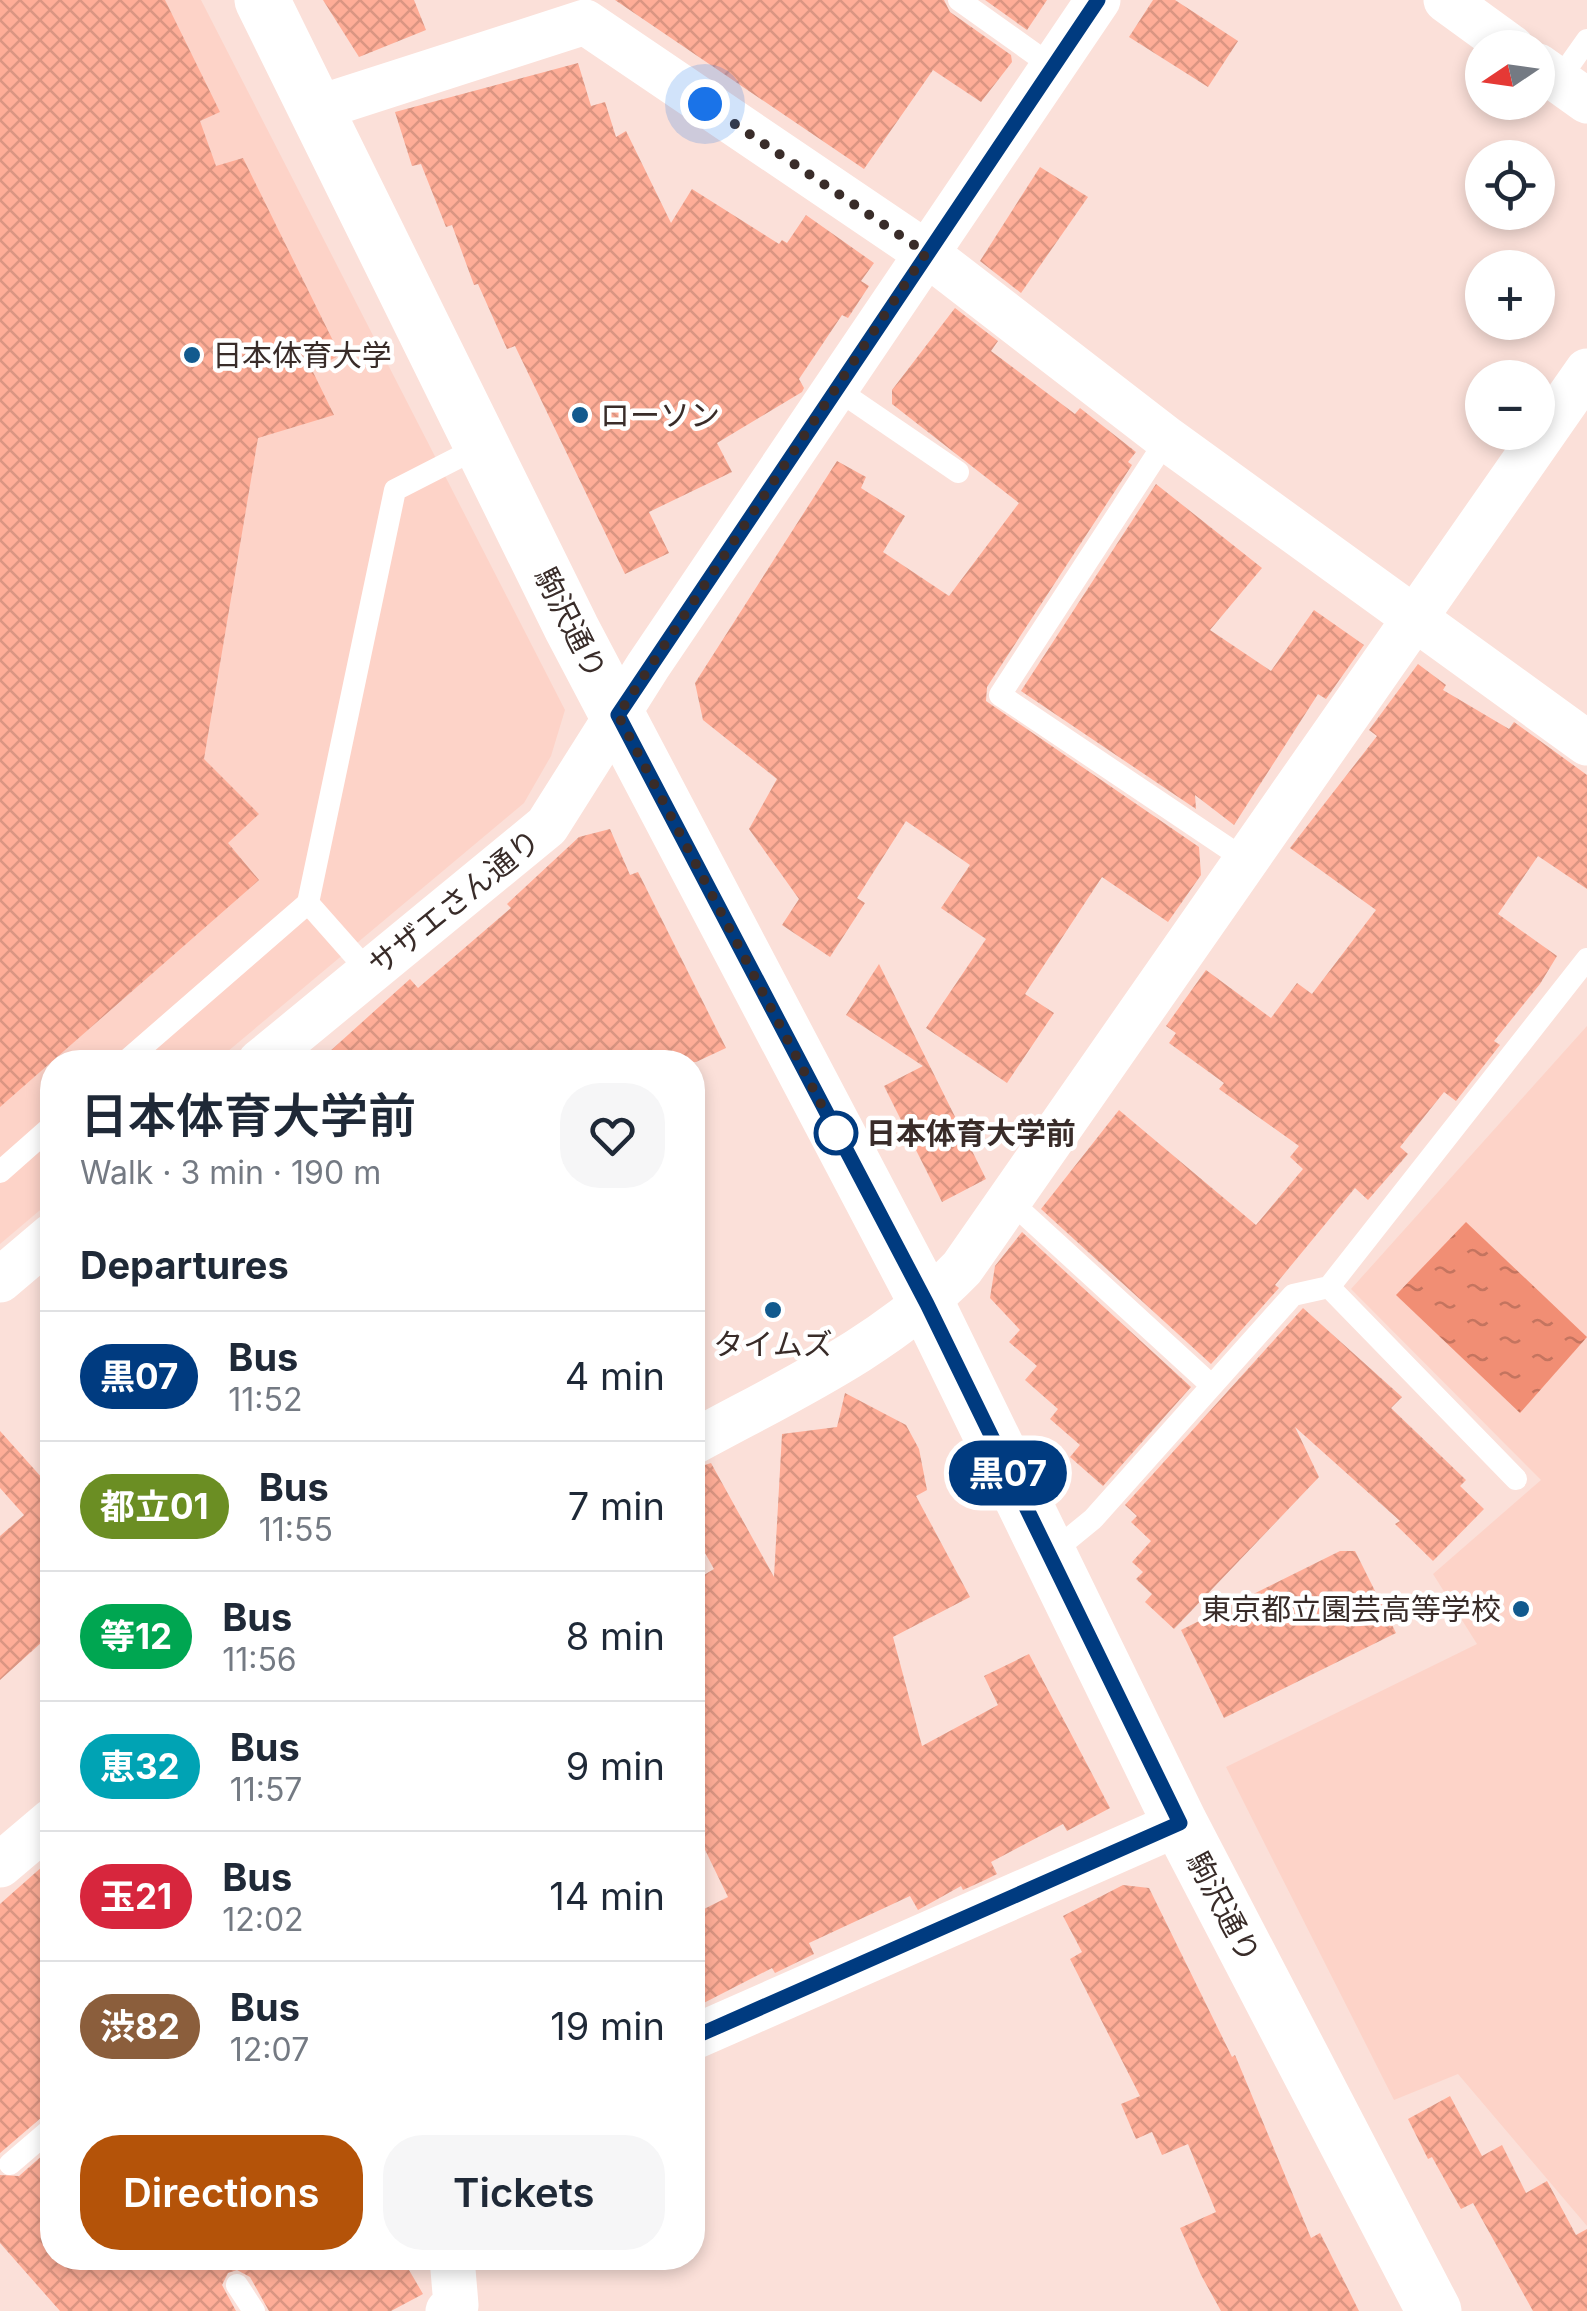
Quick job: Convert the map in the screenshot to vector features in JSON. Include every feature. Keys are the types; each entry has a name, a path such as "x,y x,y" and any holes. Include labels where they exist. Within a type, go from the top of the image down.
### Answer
{"main road":[{"name":"駒沢通り","path":"262,0 618,715 927,1304 1180,1823 1434,2311"}],"street":[{"name":"サザエさん通り","path":"275,1050 547,826 835,388 1098,0"},
{"path":"1446,0 1487,30"},
{"path":"318,108 585,22 926,253 1167,439 1587,743"},
{"path":"705,1436 889,1334 927,1304 962,1268 1587,372"},
{"path":"0,1280 40,1256"},
{"path":"705,2032 1180,1823"},
{"path":"0,1865 40,1831"},
{"path":"453,2270 456,2309"}],"lane":[{"path":"959,0 1053,67"},
{"path":"1561,83 1587,40"},
{"path":"835,388 958,472"},
{"path":"1167,439 1000,695 1246,861"},
{"path":"139,1050 308,903 395,490 483,445"},
{"path":"308,903 369,972"},
{"path":"1048,1555 1092,1519 1293,1294 1329,1287 1587,959"},
{"path":"0,1172 40,1137"},
{"path":"1010,1200 1211,1385"},
{"path":"1329,1287 1516,1479"},
{"path":"10,2164 40,2138"},
{"path":"237,2285 254,2311"}],"shaded area":[{"name":"日本体育大学","path":"0,0 201,0 565,710 551,756 524,803 229,1050 40,1050 40,1210 0,1244"},
{"name":"東京都立園芸高等学校","path":"1587,1026 1587,2226 1458,2074 1394,2100 1226,1767 1477,1644 1433,1574 1541,1480 1351,1289"}],"water":[{"path":"1466,1222 1587,1337 1520,1413 1396,1295"}],"building":[{"path":"0,0 165,0 220,112 200,121 216,166 243,158 340,355 312,370 334,415 258,438 204,759 259,814 228,843 259,880 65,1050 40,1050 40,1072 0,1107"},
{"path":"323,0 414,0 426,30 359,57"},
{"path":"615,0 944,0 950,12 1011,55 1012,62 981,102 933,70 864,169"},
{"path":"985,0 1047,0 1027,30"},
{"path":"1153,0 1175,0 1238,41 1208,87 1129,37"},
{"path":"578,63 591,106 605,102 616,137 626,131 671,223 692,189 779,244 782,240 787,243 806,215 874,263 861,281 869,286 848,318 842,315 799,379 802,392 717,443 732,472 649,512 669,553 625,574 515,346 507,349 478,284 474,285 452,225 446,227 421,164 412,166 395,112"},
{"path":"1040,167 1088,197 1021,293 980,261"},
{"path":"955,308 998,341 991,351 1075,414 1080,408 1136,452 1128,462 1132,465 987,687 986,701 1199,847 1201,875 1168,922 1102,877 1025,994 1054,1013 1007,1083 926,1028 986,939 941,908 970,865 906,821 857,898 865,903 830,957 782,925 799,899 749,829 777,779 703,720 695,683 837,461 866,477 861,488 905,516 883,552 949,596 1019,503 892,404 892,390"},
{"path":"1156,484 1262,568 1210,630 1271,671 1314,610 1364,645 1326,699 1318,694 1234,825 1195,795 1196,809 1021,691"},
{"path":"1418,664 1446,685 1443,690 1509,729 1514,722 1587,775 1587,889 1538,856 1498,914 1557,956 1540,984 1494,1041 1500,1045 1456,1101 1444,1092 1400,1147 1408,1154 1368,1200 1355,1188 1275,1285 1279,1288 1211,1364 1041,1209 1119,1110 1256,1225 1303,1169 1290,1157 1299,1146 1219,1089 1224,1083 1169,1043 1176,1033 1166,1026 1206,970 1271,1018 1297,983 1312,994 1376,910 1290,848 1377,736 1369,730"},
{"path":"610,829 630,875 638,872 726,1048 705,1058 705,1050 331,1050 410,979 418,988 511,908 507,904 579,837"},
{"path":"879,964 986,1179 942,1202 884,1086 923,1066 846,1015"},
{"path":"1022,1232 1191,1387 1103,1486 1070,1457 1080,1445 1050,1419 1058,1409 1025,1380 1037,1366 1009,1342 1020,1330 990,1298 995,1266"},
{"path":"1303,1308 1402,1397 1391,1408 1466,1480 1460,1486 1484,1509 1433,1561 1395,1524 1400,1521 1295,1427 1319,1477 1174,1629 1145,1602 1152,1594 1136,1579 1143,1572 1132,1562 1151,1541 1131,1522 1137,1516 1125,1505"},
{"path":"845,1393 906,1425 919,1449 927,1490 916,1496 970,1597 893,1637 922,1746 998,1705 984,1676 1029,1654 1110,1808 1067,1831 1063,1824 991,1862 997,1874 985,1880 963,1890 961,1886 918,1910 910,1896 809,1943 814,1954 775,1973 772,1968 705,2002 705,1908 728,1897 705,1850 705,1574 714,1569 705,1553 705,1465 711,1463 774,1577 782,1434 837,1427"},
{"path":"0,1431 40,1476 40,1644 0,1680 0,1536 24,1515 0,1488"},
{"path":"1340,1551 1355,1551 1396,1633 1224,1718 1181,1630"},
{"path":"40,1869 40,2119 0,2153 0,1904"},
{"path":"1123,1885 1149,1888 1232,2057 1235,2055 1311,2238 1320,2233 1359,2311 1221,2311 1201,2275 1180,2228 1216,2212 1188,2144 1162,2155 1152,2132 1136,2139 1121,2104 1140,2096 1070,1959 1082,1952 1063,1916"},
{"path":"1450,2096 1482,2156 1502,2145 1526,2193 1547,2181 1576,2235 1587,2229 1587,2311 1533,2311 1473,2203 1461,2209 1432,2157 1428,2159 1408,2119"},
{"path":"40,2158 40,2270 237,2270 228,2273 222,2285 236,2311 60,2311 0,2243 0,2175 19,2176"},
{"path":"237,2270 409,2270 423,2294 391,2311 269,2311 250,2277"}],"bus line":[{"name":"黒07","path":"705,2032 1180,1823 927,1304 618,715 1098,0"}],"place":[{"name":"日本体育大学","path":"192,355"},
{"name":"ローソン","path":"580,415"},
{"name":"日本体育大学前","path":"836,1133"},
{"name":"タイムズ","path":"773,1310"},
{"name":"東京都立園芸高等学校","path":"1521,1609"}],"route":[{"path":"705,104 926,253 618,715 844,1148 836,1133"}]}
